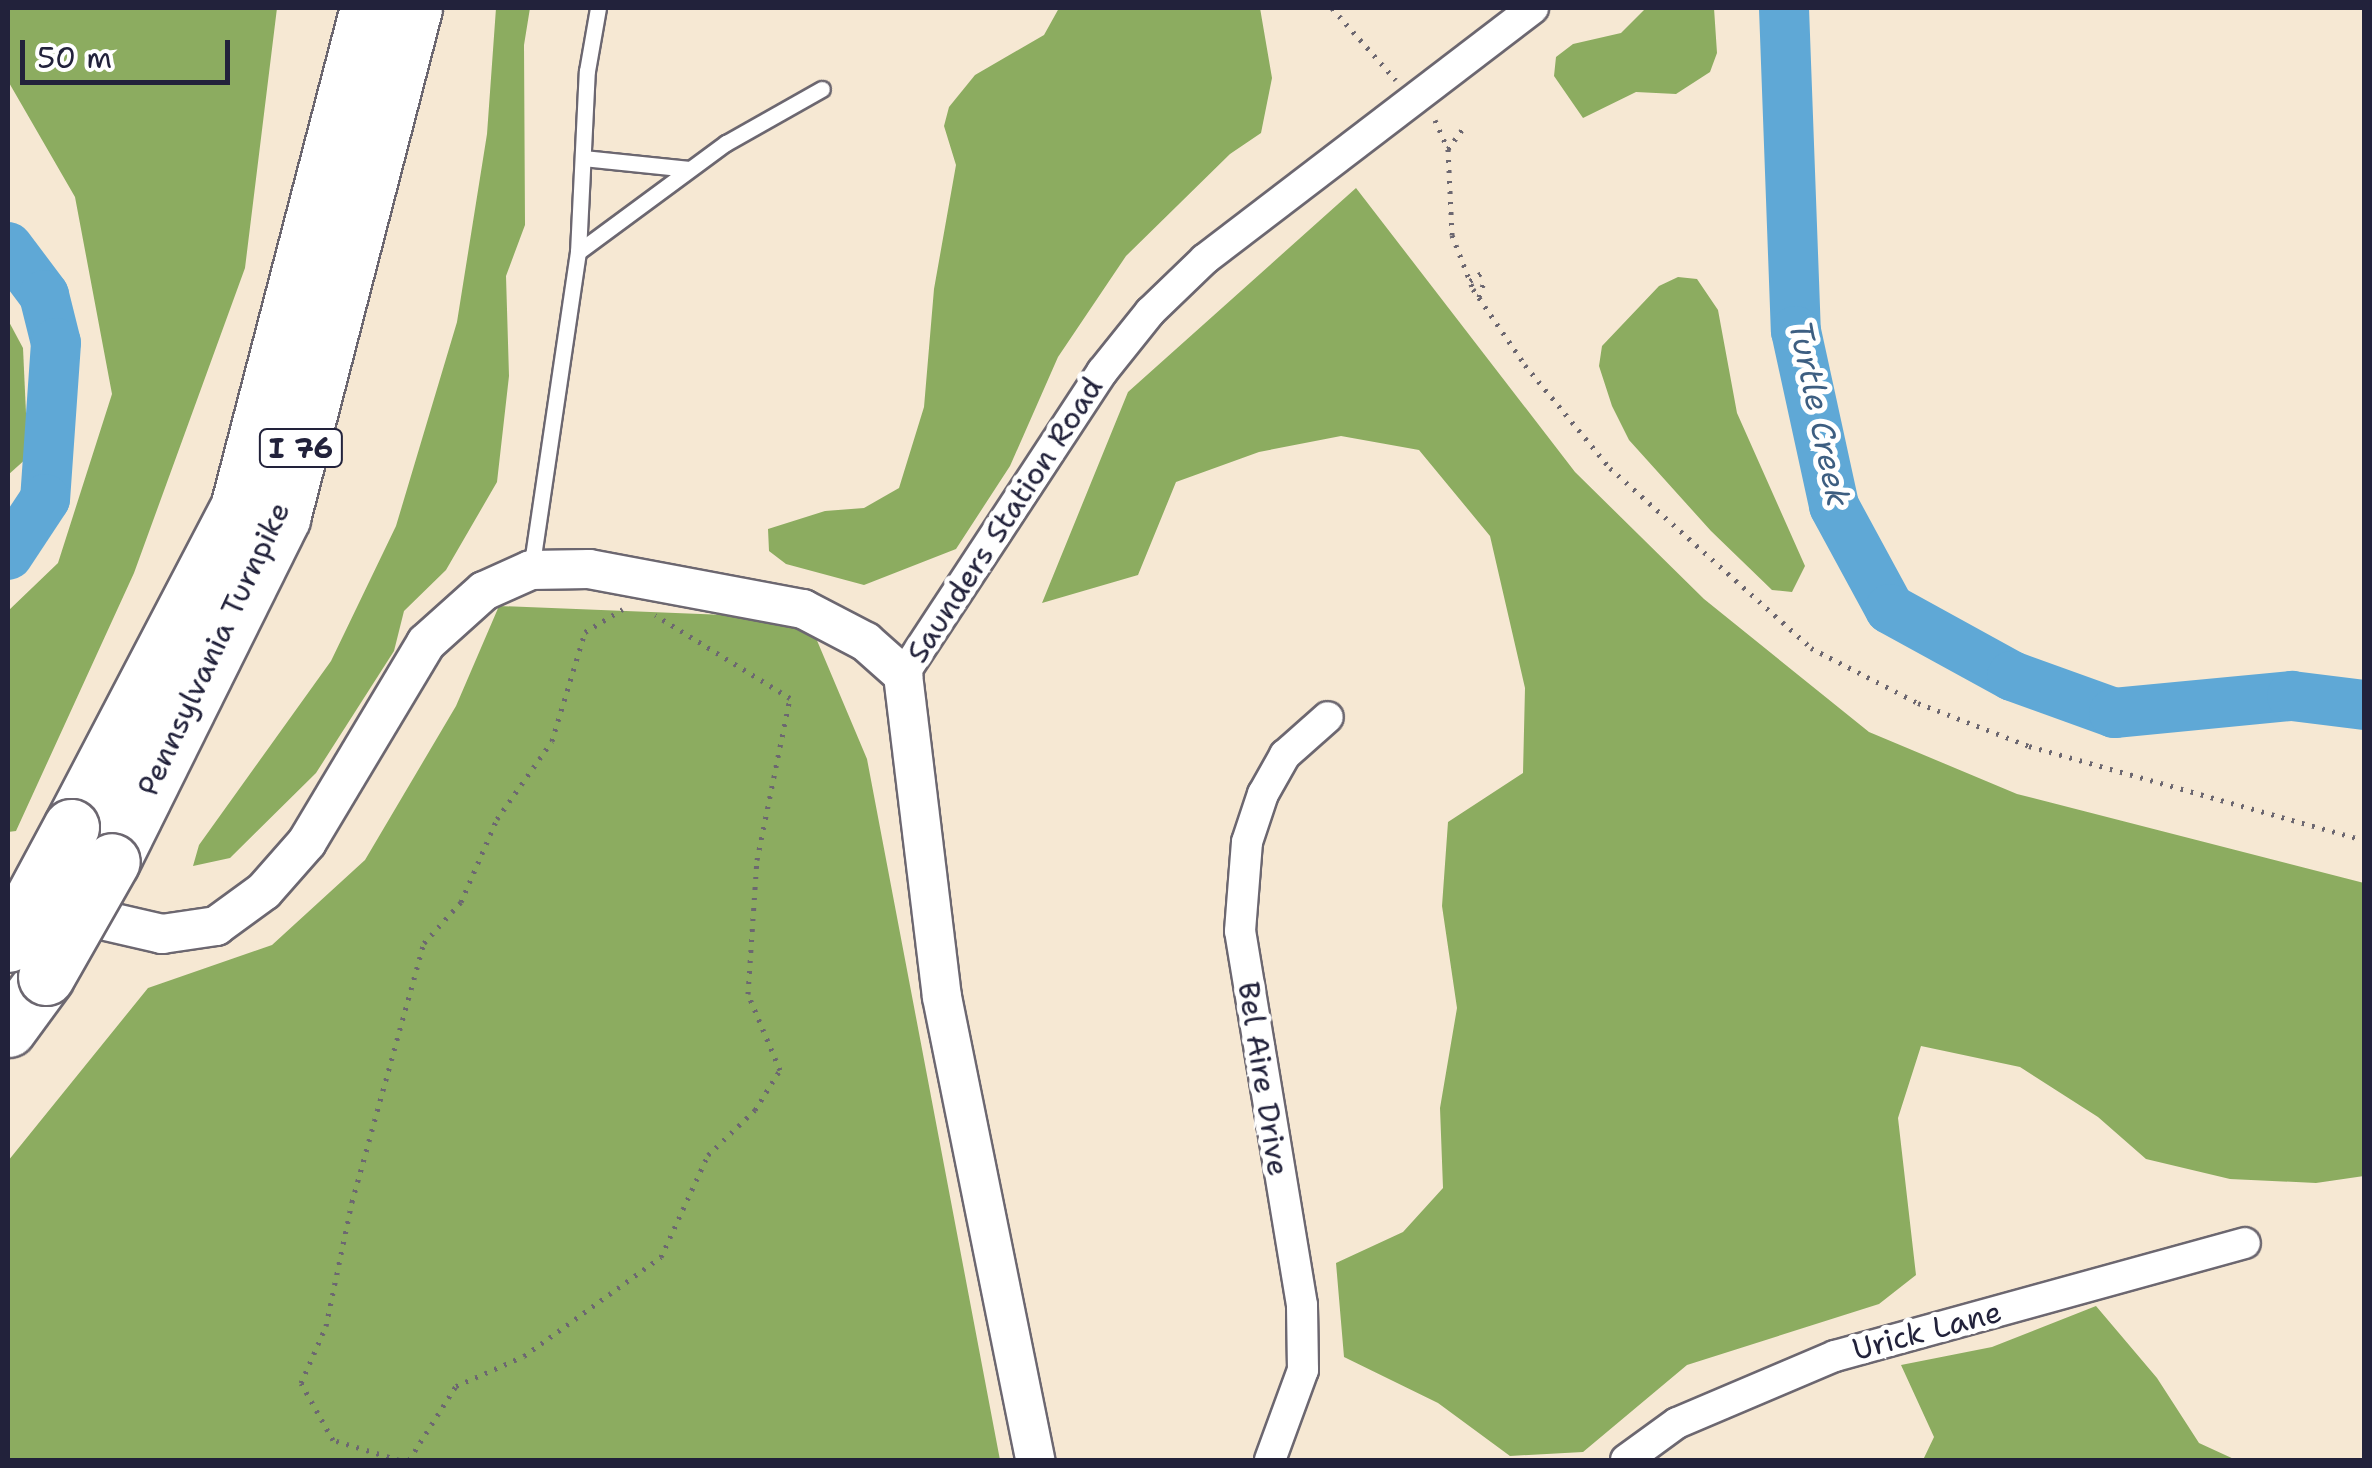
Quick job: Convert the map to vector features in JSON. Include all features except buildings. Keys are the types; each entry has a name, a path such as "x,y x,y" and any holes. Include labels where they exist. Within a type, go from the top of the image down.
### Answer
{"highway":[{"name":"Pennsylvania Turnpike","path":"8,1029 20,955 71,828 238,508 368,8"},
{"name":"Pennsylvania Turnpike","path":"20,955 112,862 282,518 414,8"}],"street":[{"name":"Saunders Station Road","path":"1034,1460 942,997 902,676 1102,372 1150,312 1204,259 1418,100 1533,8"},
{"path":"8,897 162,934 216,926 264,892 307,842 426,644 484,591 531,570 589,569 803,609 866,642 902,676"},
{"name":"Bel Aire Drive","path":"1270,1460 1303,1370 1302,1305 1240,931 1247,842 1262,794 1285,756 1328,716"},
{"name":"Urick Lane","path":"1626,1460 1677,1423 1836,1356 2244,1243"}],"lane":[{"path":"531,570 578,252 598,8"},
{"path":"578,252 689,169 822,89"},
{"path":"583,158 689,169"}],"path":[{"path":"1332,8 1444,131 1452,235 1478,297 1610,468 1811,648 1918,703 2028,746 2364,840"},
{"path":"1448,149 1466,124"},
{"path":"1470,281 1484,276 1478,297"},
{"path":"399,1460 333,1440 301,1383 326,1326 352,1202 424,943 462,902 497,820 552,741 585,632 617,610 640,606 790,698 757,860 748,994 780,1070 754,1110 708,1155 662,1257 524,1356 456,1386 410,1460"}],"green space":[{"path":"8,8 277,8 245,268 134,573 16,831 8,832 8,611 58,563 112,394 75,197 8,81"},
{"path":"496,8 530,8 524,45 525,225 506,276 509,376 497,482 446,570 404,611 394,651 316,773 230,858 193,866 199,845 331,661 396,526 457,322 487,134"},
{"path":"1059,8 1260,8 1272,78 1261,133 1230,154 1126,256 1058,357 1010,466 956,549 864,585 786,564 769,551 768,529 825,511 864,508 899,488 924,407 934,289 956,165 944,126 949,107 975,75 1044,35"},
{"path":"1646,8 1714,8 1717,53 1710,72 1676,94 1636,92 1583,118 1554,76 1556,57 1573,44 1621,33"},
{"path":"1356,188 1575,472 1704,599 1869,732 2017,794 2364,883 2364,1176 2316,1183 2230,1179 2146,1159 2098,1117 2020,1067 1921,1046 1898,1118 1916,1275 1879,1304 1687,1365 1583,1452 1510,1456 1438,1403 1344,1357 1336,1263 1403,1232 1443,1188 1440,1108 1457,1008 1442,906 1448,822 1523,773 1525,688 1490,536 1419,450 1341,436 1259,452 1176,482 1138,575 1042,603 1128,392"},
{"path":"1678,277 1697,279 1718,310 1737,413 1805,566 1792,592 1772,590 1711,531 1629,440 1612,406 1599,366 1602,346 1659,286"},
{"path":"8,320 23,348 28,457 8,475"},
{"path":"499,606 750,616 813,631 867,759 1000,1460 8,1460 8,1161 148,988 272,945 365,860 456,706"},
{"path":"2096,1306 2157,1378 2199,1443 2236,1460 1923,1460 1934,1437 1901,1365 1992,1347"}],"waterway":[{"name":"Turtle Creek","path":"1784,8 1796,331 1834,506 1890,609 2012,676 2114,713 2292,696 2364,705"},
{"name":"Turtle Creek","path":"8,247 44,295 56,343 45,499 8,555"}]}
